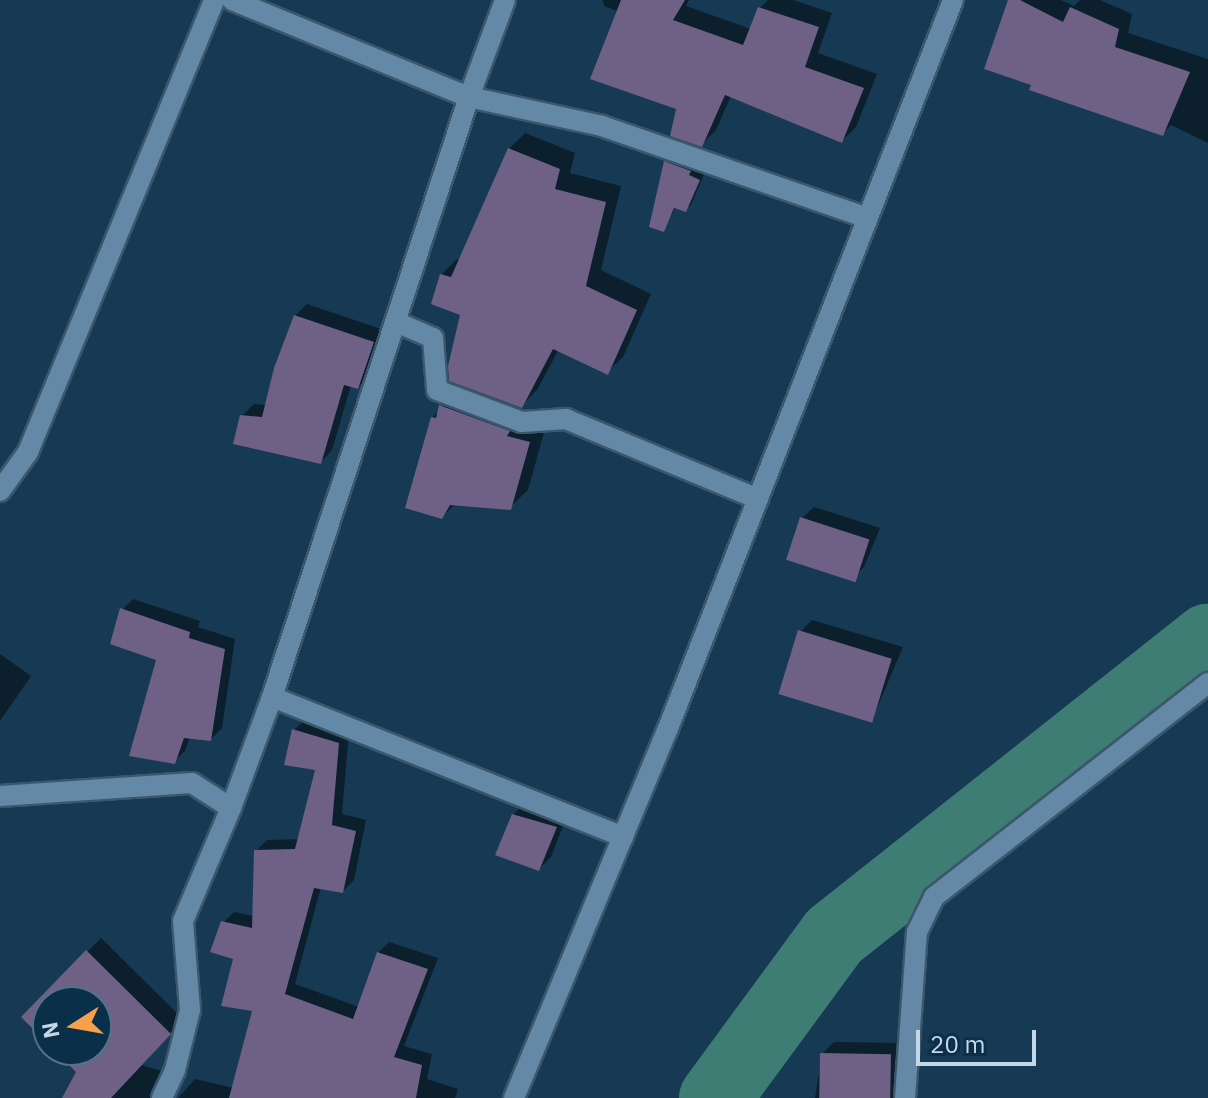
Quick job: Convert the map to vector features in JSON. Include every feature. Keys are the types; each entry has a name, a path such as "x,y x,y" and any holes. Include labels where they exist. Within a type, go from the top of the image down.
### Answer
{"street":[{"path":"0,491 28,452 214,0"},
{"path":"232,0 469,97 602,126 868,218"},
{"path":"162,1098 175,1070 190,1010 183,921 231,808 272,697 469,97 505,0"},
{"path":"514,1098 623,837 953,0"},
{"path":"396,322 433,338 437,390 522,422 566,419 758,499"},
{"path":"905,1098 917,932 934,897 1208,683"},
{"path":"272,697 623,837"},
{"path":"0,796 192,783 231,808"}],"building":[{"path":"621,0 685,0 673,20 743,45 758,7 819,27 805,67 864,88 842,143 725,95 702,147 670,136 676,109 590,79"},
{"path":"1008,0 1020,0 1063,22 1070,7 1119,29 1115,47 1190,72 1163,136 1029,90 1031,85 984,69"},
{"path":"508,148 560,169 555,189 606,202 586,286 637,310 608,375 553,349 522,408 449,381 448,366 460,315 431,304 440,274 451,277"},
{"path":"664,161 691,171 689,175 700,180 686,212 674,208 664,232 649,227"},
{"path":"294,315 374,342 358,389 344,385 321,464 233,444 240,415 262,417 274,368"},
{"path":"439,405 510,431 507,436 530,442 511,510 450,505 442,519 405,508 431,417 436,418"},
{"path":"800,517 869,540 856,582 786,560"},
{"path":"120,608 190,632 189,638 225,649 211,741 184,738 175,764 129,756 156,660 110,644"},
{"path":"798,630 892,659 872,723 778,694"},
{"path":"292,729 339,743 332,825 356,831 343,893 314,888 285,994 353,1019 377,952 428,969 394,1057 422,1065 416,1098 229,1098 252,1011 221,1006 233,959 210,952 221,921 252,928 254,850 295,849 315,770 284,765"},
{"path":"512,814 557,827 539,871 495,855"},
{"path":"86,950 171,1034 111,1098 62,1098 76,1072 70,1066 112,1066 112,986 51,986"},
{"path":"32,1006 32,1028 21,1017"},
{"path":"820,1053 891,1054 890,1098 819,1098"}],"waterway":[{"path":"715,1098 834,936 1208,640"}]}
